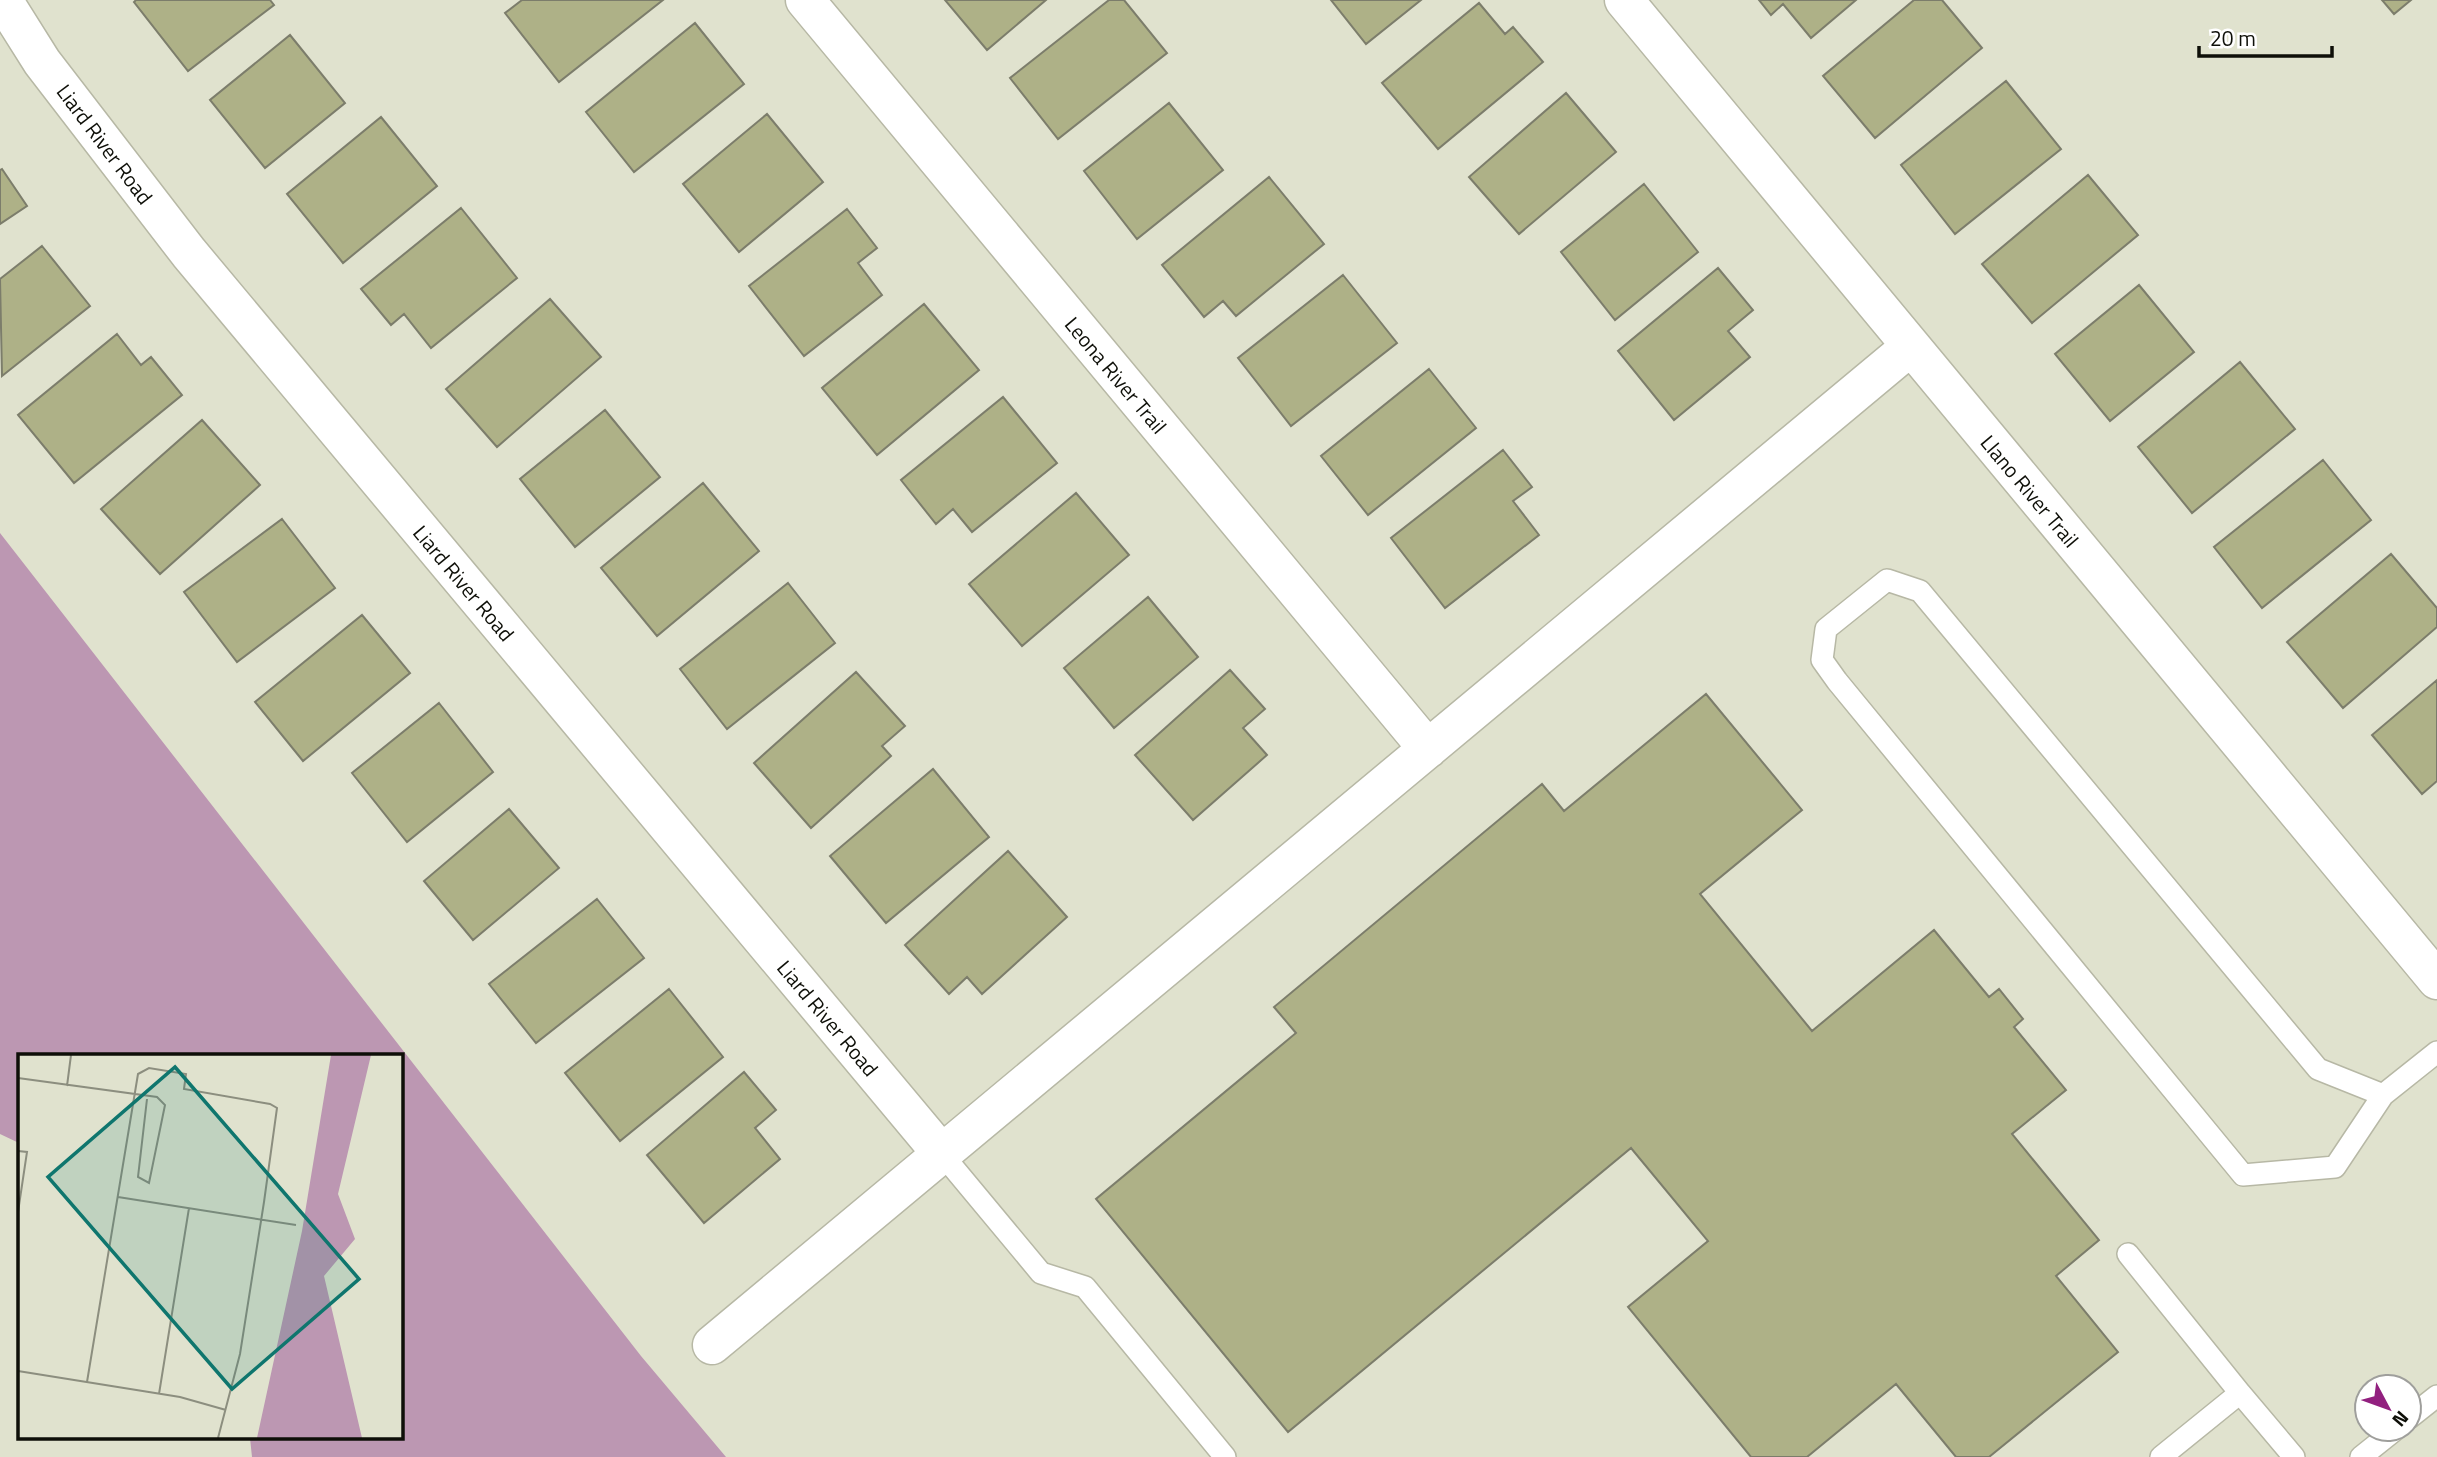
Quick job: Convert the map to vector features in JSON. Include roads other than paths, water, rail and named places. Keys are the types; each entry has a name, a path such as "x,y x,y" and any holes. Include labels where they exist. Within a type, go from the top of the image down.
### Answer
{"street":[{"name":"Liard River Road","path":"3,0 43,62 189,253 942,1154"},
{"name":"Leona River Trail","path":"804,0 1428,749"},
{"name":"Llano River Trail","path":"1623,0 2437,980"},
{"path":"712,1345 1910,347"}],"lane":[{"path":"2383,1095 2318,1069 1920,592 1887,580 1826,629 1822,660 1837,681 2243,1175 2335,1167 2383,1095 2437,1052"},
{"path":"942,1154 1041,1273 1085,1287 1225,1457"},
{"path":"2128,1254 2294,1457"},
{"path":"2161,1457 2240,1393"},
{"path":"2423,1407 2437,1396"},
{"path":"2361,1457 2378,1443"}]}
